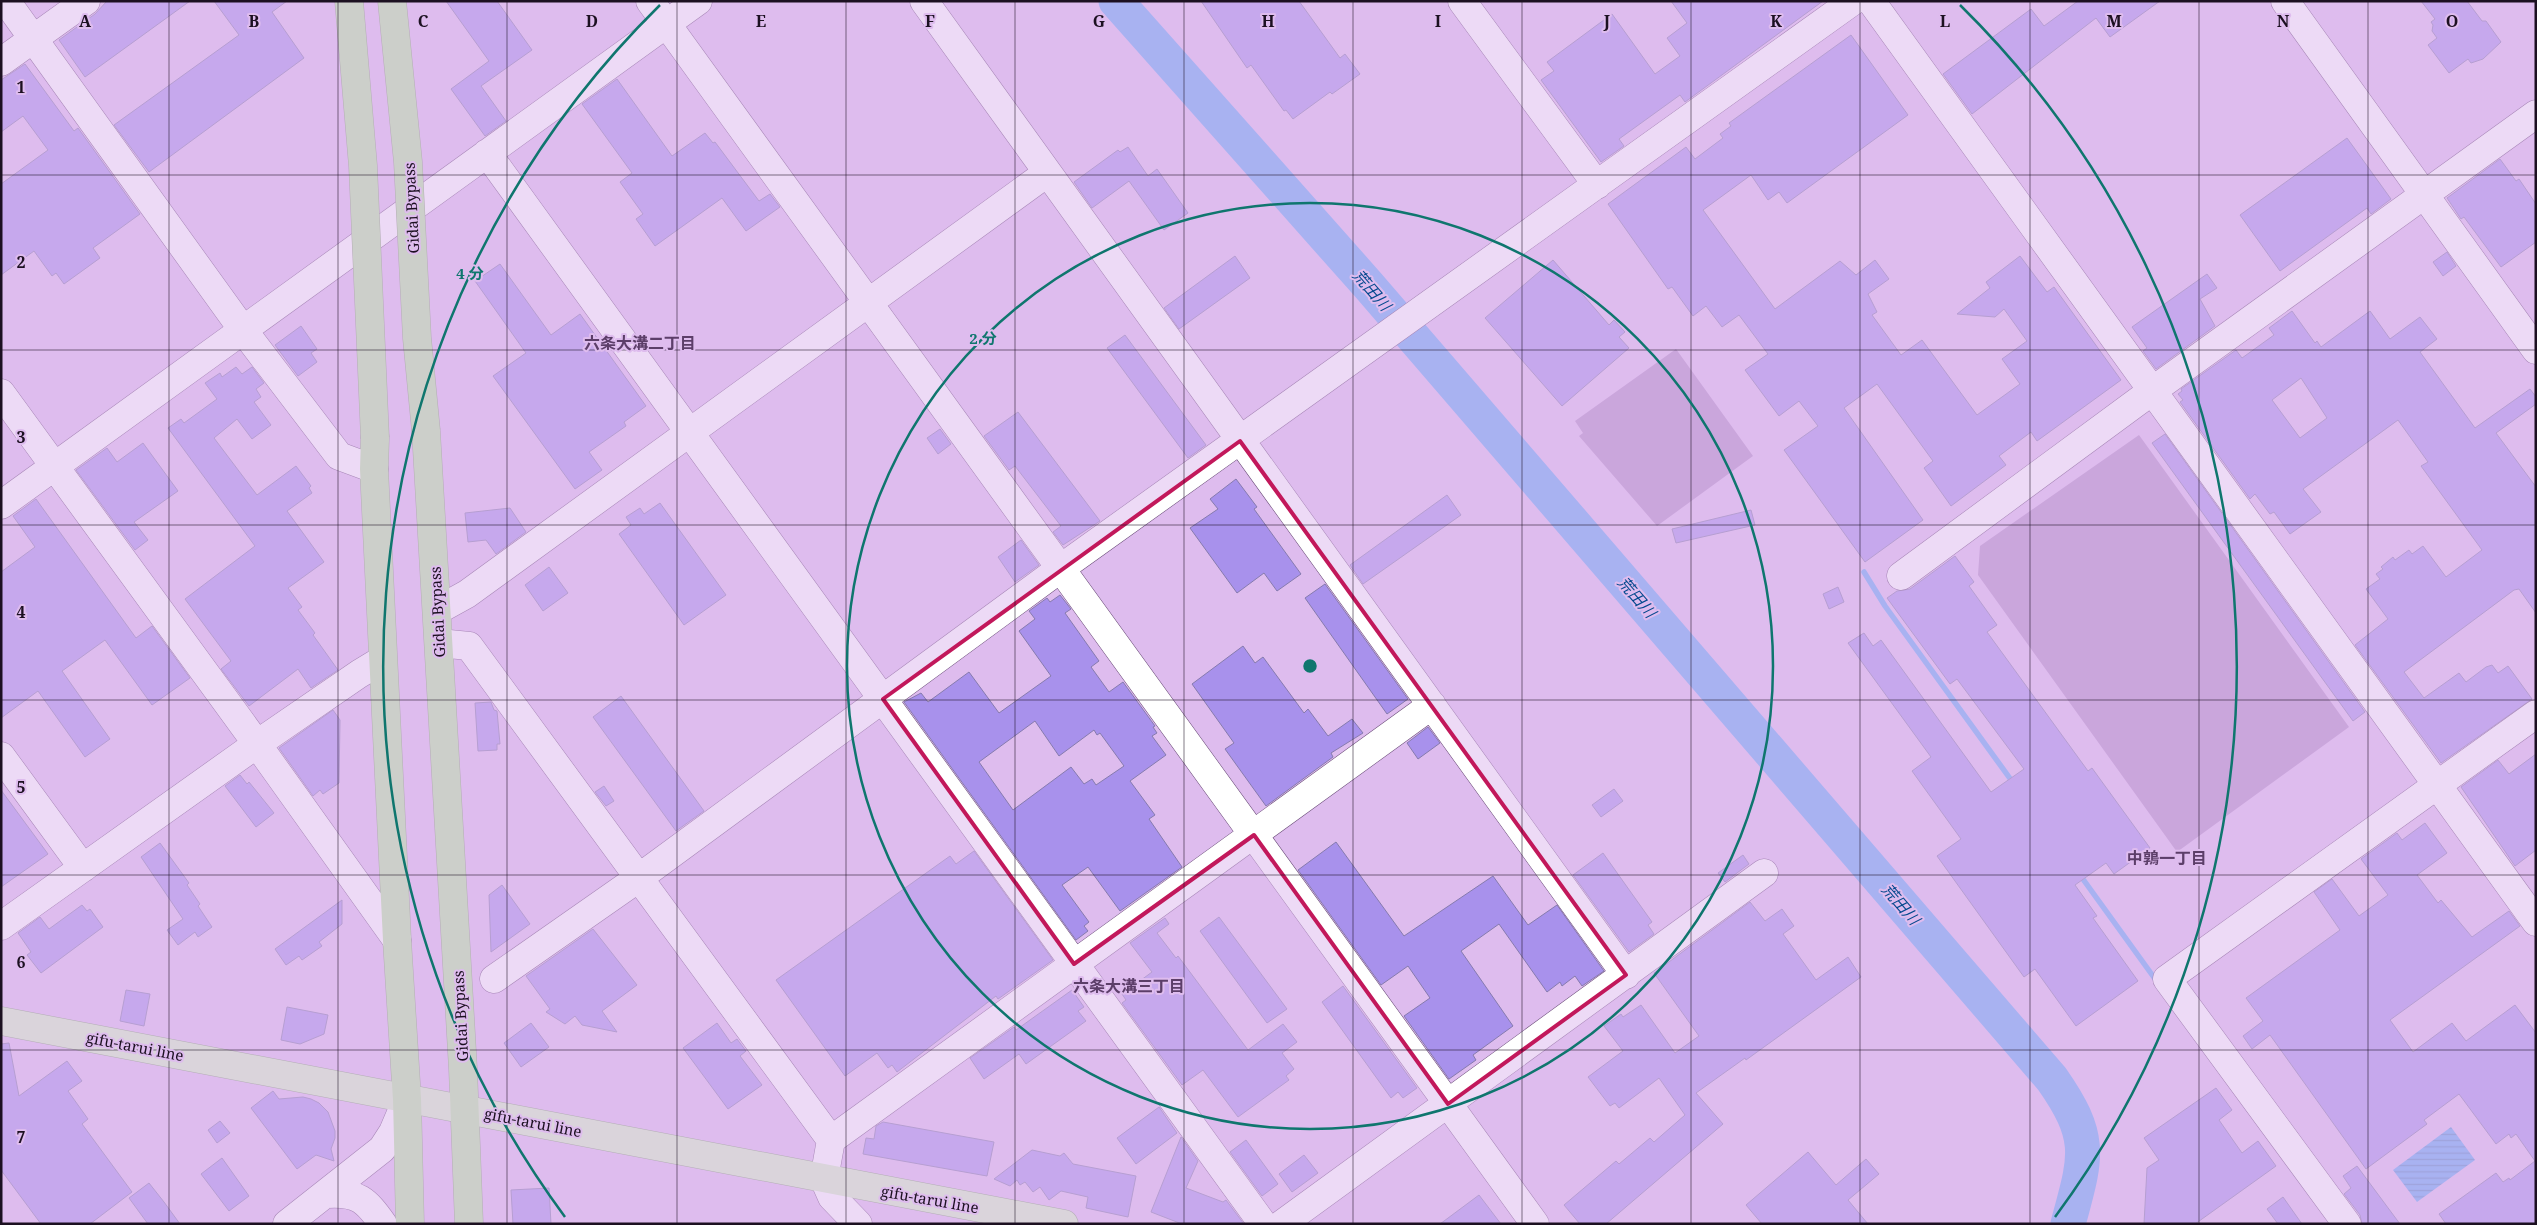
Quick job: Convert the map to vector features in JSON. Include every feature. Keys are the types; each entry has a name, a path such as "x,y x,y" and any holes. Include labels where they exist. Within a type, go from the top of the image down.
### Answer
{"highway":[{"path":"349,1 363,166 375,438 374,469 382,660 407,1099 410,1224"},
{"name":"Gidai Bypass","path":"392,1 408,162 417,338 426,431 438,610 462,1059 468,1224"}],"main road":[{"name":"gifu-tarui line","path":"1,1021 407,1099 463,1108 824,1180 1064,1224"}],"street":[{"path":"6,1 243,330 339,456 374,469"},
{"path":"1,62 86,1"},
{"path":"650,1 869,301 1535,1224"},
{"path":"1,505 698,1"},
{"path":"924,1 1626,975"},
{"path":"1462,1 1597,185"},
{"path":"494,979 640,877 1061,568 1853,1"},
{"path":"1871,1 2536,922"},
{"path":"2285,1 2536,350"},
{"path":"1901,576 2152,391 2536,114"},
{"path":"487,153 1263,1224"},
{"path":"438,610 466,594 1048,173"},
{"path":"1,393 257,744 397,940"},
{"path":"439,643 469,646 831,1140"},
{"path":"1,926 257,744 382,660"},
{"path":"858,1224 832,1197 824,1180 831,1140 1432,706"},
{"path":"2347,1224 2167,979 2536,714"},
{"path":"1,756 83,868"},
{"path":"1282,1224 1764,874"},
{"path":"287,1224 382,1149 393,1132 407,1099"},
{"path":"327,1194 343,1193 360,1197 383,1224"}],"highlighted area":[{"path":"1240,441 1626,975 1448,1104 1254,835 1074,964 883,699"}],"shaded area":[{"path":"1676,349 1753,456 1657,526 1579,436 1583,433 1575,421"},
{"path":"2139,435 2349,727 2177,852 1978,575 1980,546"}],"water":[{"path":"2451,1127 2475,1160 2417,1202 2393,1170"}],"building":[{"path":"107,1 190,1 85,77 59,40 95,14"},
{"path":"214,1 287,1 272,12 304,58 149,172 114,125 239,35"},
{"path":"446,1 497,1 532,50 481,86 506,121 485,136 451,89 489,61"},
{"path":"1201,1 1299,1 1340,58 1345,54 1360,74 1332,94 1330,92 1293,119 1286,110 1284,111 1251,65 1247,68"},
{"path":"1671,1 1823,1 1685,102 1680,95 1619,139 1624,146 1601,162 1541,80 1554,71 1547,62 1612,14 1655,74 1680,56 1667,38 1687,23"},
{"path":"2078,1 2160,1 2110,37 2096,18 1972,114 1943,74 2031,9 2044,26"},
{"path":"2421,1 2467,1 2482,21 2486,21 2501,42 2483,59 2471,63 2468,59 2449,73 2428,45 2437,38 2432,31 2433,25 2431,22 2435,19"},
{"path":"1851,35 1908,115 1787,203 1779,192 1768,200 1751,175 1703,210 1775,309 1840,261 1856,275 1875,260 1889,279 1868,294 1877,312 1872,315 1901,355 1922,340 1977,415 2020,384 2002,359 2027,341 2004,309 1995,317 1957,314 1990,288 1986,282 2020,256 2047,292 2054,287 2121,380 2037,441 2031,432 1999,456 2006,465 1951,506 1924,468 1933,461 1877,384 1844,408 1923,520 1865,562 1784,450 1818,426 1799,401 1779,416 1745,370 1768,354 1739,315 1722,327 1706,306 1693,316 1672,287 1668,289 1608,204 1686,147 1695,159 1723,138 1720,134 1731,126 1729,123"},
{"path":"25,64 74,131 78,128 140,214 93,248 100,258 64,284 56,273 52,276 34,251 1,275 1,184 48,150 23,116 1,132 1,80"},
{"path":"617,79 672,156 705,133 713,143 715,142 759,201 770,194 780,207 746,231 722,198 655,246 636,219 643,214 620,182 632,173 582,104"},
{"path":"2347,138 2391,199 2371,214 2367,208 2280,271 2240,215"},
{"path":"1128,147 1148,176 1157,169 1188,213 1164,230 1129,181 1092,208 1074,182 1118,150 1120,152"},
{"path":"2500,159 2516,181 2519,179 2536,204 2536,242 2501,267 2464,217 2461,219 2447,198"},
{"path":"2447,252 2456,266 2443,276 2433,262"},
{"path":"1235,256 1250,278 1179,329 1164,308"},
{"path":"1553,260 1609,325 1614,320 1625,332 1619,337 1629,348 1562,406 1485,318"},
{"path":"500,264 551,335 580,314 646,406 624,422 626,426 589,452 602,470 575,489 493,376 526,353 475,281"},
{"path":"2207,274 2217,288 2200,299 2215,326 2156,369 2143,351 2147,348 2132,327"},
{"path":"2292,311 2315,343 2317,341 2321,347 2370,311 2390,339 2420,317 2437,339 2420,352 2475,428 2530,389 2536,397 2536,404 2496,433 2536,487 2536,613 2519,589 2514,590 2404,672 2424,698 2459,673 2466,682 2486,667 2492,665 2498,673 2508,666 2532,699 2441,763 2355,645 2388,619 2366,589 2380,579 2376,574 2393,557 2395,560 2409,550 2412,554 2423,546 2446,577 2482,550 2421,466 2428,462 2398,420 2303,489 2321,512 2290,534 2274,512 2270,514 2255,494 2250,499 2180,402 2183,400 2178,394 2182,391 2181,389 2236,350 2242,358 2274,335 2269,328","holes":["2301,378 2327,418 2300,438 2272,400"]},
{"path":"301,326 317,349 311,353 317,362 298,376 275,345"},
{"path":"1125,335 1206,445 1188,458 1107,348"},
{"path":"236,367 242,374 252,367 264,383 256,389 261,397 254,402 271,425 252,439 237,419 214,438 257,495 296,466 311,486 309,488 312,493 287,511 324,562 288,588 302,607 298,610 315,633 313,635 338,670 311,688 298,669 249,706 221,669 231,661 185,599 255,546 168,428 181,419 184,423 217,399 205,383 220,373 222,377"},
{"path":"1018,412 1100,521 1063,545 1053,532 1061,526 1015,466 1009,470 984,436"},
{"path":"940,429 951,444 938,454 927,438"},
{"path":"2165,434 2365,712 2353,721 2152,443"},
{"path":"143,443 178,491 134,522 148,540 135,550 76,470 107,448 117,462"},
{"path":"1236,479 1257,507 1254,509 1301,574 1277,591 1264,573 1237,593 1190,528 1218,509 1210,499"},
{"path":"1447,495 1461,515 1363,584 1350,565"},
{"path":"36,499 136,638 152,626 190,678 152,705 105,640 62,671 110,739 85,757 38,691 1,718 1,572 35,547 13,516"},
{"path":"660,503 726,595 684,625 619,534 631,525 626,517 640,508 644,514"},
{"path":"510,508 526,532 496,554 486,540 468,542 465,513"},
{"path":"1751,510 1755,525 1676,543 1672,529"},
{"path":"1021,540 1039,565 1015,582 998,557"},
{"path":"1955,556 1974,582 1969,586 1997,625 1987,632 2088,771 2092,768 2150,848 2114,874 2106,863 2075,885 2097,916 2093,918 2138,981 2076,1026 2035,969 2024,977 1937,856 1961,839 1912,771 1931,757 1848,643 1864,633 1873,646 1881,640 1991,792 2024,769 1957,679 1950,684 1887,598 1897,591 1910,589"},
{"path":"549,567 568,593 543,611 525,585"},
{"path":"1325,584 1408,699 1387,714 1305,598"},
{"path":"1838,587 1844,602 1829,609 1823,594"},
{"path":"1060,595 1071,609 1065,613 1099,661 1091,667 1109,692 1123,682 1155,726 1153,727 1157,733 1152,736 1166,755 1130,781 1155,815 1149,819 1182,867 1120,911 1088,867 1062,885 1089,922 1084,926 1088,931 1076,940 904,702 921,693 928,702 969,672 999,713 1051,676 1019,631 1035,619 1029,611 1047,598 1050,602","holes":["1035,721 1059,756 1094,730 1097,735 1100,733 1124,766 1096,785 1092,779 1084,784 1071,767 1013,810 979,762"]},
{"path":"1243,646 1255,663 1263,657 1304,713 1308,709 1328,736 1352,719 1363,733 1331,753 1333,757 1266,806 1225,749 1234,743 1192,684"},
{"path":"621,696 704,811 676,831 593,717"},
{"path":"491,702 494,710 497,711 500,744 497,744 497,750 478,751 475,703"},
{"path":"333,710 340,720 339,783 323,794 320,790 313,796 279,748"},
{"path":"1428,727 1440,743 1418,759 1407,743"},
{"path":"2536,754 2536,850 2515,866 2461,787 2498,760 2509,774"},
{"path":"240,775 247,784 249,782 274,813 256,827 225,786"},
{"path":"604,786 614,801 606,806 595,792"},
{"path":"1614,789 1623,801 1601,817 1592,805"},
{"path":"1,790 48,854 1,887"},
{"path":"2425,823 2447,853 2417,875 2438,903 2441,900 2472,937 2509,911 2520,926 2390,1020 2413,1052 2452,1023 2466,1041 2515,1005 2536,1033 2536,1224 2446,1224 2439,1214 2496,1173 2503,1182 2509,1178 2510,1180 2535,1161 2516,1134 2511,1138 2509,1134 2496,1144 2459,1094 2424,1120 2427,1124 2366,1169 2270,1035 2252,1049 2243,1036 2263,1021 2246,998 2340,930 2314,892 2332,879 2359,916 2388,895 2361,859 2397,833 2402,840"},
{"path":"1336,842 1404,936 1493,876 1528,925 1557,905 1604,971 1582,986 1575,976 1562,986 1560,982 1547,992 1499,924 1461,951 1513,1026 1473,1055 1476,1060 1449,1079 1404,1016 1430,998 1408,966 1381,985 1298,870"},
{"path":"160,843 189,883 187,885 212,927 198,937 195,932 178,945 167,930 183,919 141,857"},
{"path":"974,851 1053,960 998,999 996,996 897,1072 892,1065 888,1068 877,1053 845,1076 776,980 950,856 956,864"},
{"path":"1603,853 1652,922 1648,925 1654,934 1629,952 1573,875"},
{"path":"1743,855 1749,864 1725,882 1718,873"},
{"path":"502,885 530,924 491,952 489,895"},
{"path":"342,900 342,924 319,942 322,946 302,960 299,956 286,965 275,949"},
{"path":"1750,902 1765,921 1782,909 1794,926 1783,934 1816,980 1848,957 1861,977 1746,1060 1745,1058 1696,1093 1723,1124 1606,1224 1580,1224 1564,1205 1616,1161 1619,1164 1650,1138 1654,1142 1685,1115 1659,1078 1619,1108 1615,1103 1610,1106 1588,1077 1623,1051 1604,1026 1621,1014 1623,1017 1641,1005 1675,1053 1699,1036 1654,973"},
{"path":"82,905 87,911 90,909 103,927 41,973 27,955 31,952 18,933 40,917 49,929"},
{"path":"1219,917 1287,1009 1267,1023 1200,931"},
{"path":"1165,918 1169,924 1157,933 1176,958 1178,956 1248,1050 1283,1024 1297,1042 1282,1053 1294,1069 1286,1076 1289,1080 1238,1117 1203,1070 1182,1085 1122,1003 1126,1000 1122,994 1152,972 1130,943"},
{"path":"593,929 637,985 602,1011 617,1032 582,1025 575,1016 565,1024 546,1012 550,1009 526,976"},
{"path":"1343,986 1417,1088 1403,1098 1398,1092 1391,1098 1322,1002"},
{"path":"126,990 150,994 144,1026 120,1021"},
{"path":"1072,990 1084,1007 1078,1011 1086,1021 1026,1064 1019,1054 984,1079 970,1058 1014,1027 1016,1030"},
{"path":"287,1007 328,1015 324,1034 300,1044 281,1040"},
{"path":"531,1023 549,1047 521,1067 504,1043"},
{"path":"717,1023 731,1043 737,1039 746,1051 740,1056 762,1085 728,1109 683,1048"},
{"path":"9,1043 19,1096 67,1061 82,1081 68,1091 88,1119 82,1124 132,1192 90,1224 41,1224 1,1170 1,1044"},
{"path":"2216,1088 2232,1110 2219,1120 2242,1153 2258,1141 2276,1166 2195,1224 2144,1224 2147,1168 2159,1160 2144,1138"},
{"path":"273,1091 279,1099 303,1097 311,1099 319,1103 328,1112 335,1131 335,1138 331,1149 334,1161 316,1155 297,1169 251,1108"},
{"path":"1159,1107 1177,1133 1136,1164 1117,1138"},
{"path":"220,1121 230,1133 217,1143 208,1130"},
{"path":"883,1122 994,1142 987,1176 863,1154 866,1138 874,1139 876,1126"},
{"path":"1181,1137 1198,1161 1186,1188 1223,1202 1226,1200 1244,1224 1182,1224 1151,1212"},
{"path":"1246,1140 1278,1184 1262,1196 1230,1152"},
{"path":"1032,1150 1060,1156 1064,1153 1073,1164 1136,1176 1128,1217 1086,1208 1088,1197 1061,1191 1049,1200 1040,1187 1033,1192 1025,1182 1020,1185 1017,1180 1010,1186 994,1179"},
{"path":"1808,1152 1836,1185 1866,1159 1879,1174 1848,1200 1868,1224 1762,1224 1746,1205"},
{"path":"1304,1155 1318,1173 1292,1192 1279,1174"},
{"path":"222,1158 249,1196 229,1211 201,1174"},
{"path":"2357,1166 2400,1224 2362,1224 2360,1215 2344,1194 2351,1188 2343,1176"},
{"path":"149,1183 180,1224 148,1224 129,1198"},
{"path":"549,1188 551,1224 513,1224 511,1190"},
{"path":"1479,1195 1501,1224 1440,1224"},
{"path":"2283,1197 2302,1224 2278,1224 2267,1209"}],"waterway":[{"name":"荒田川","path":"1116,1 1369,286 2052,1079 2075,1118 2082,1149 2079,1182 2068,1224"},
{"path":"1864,572 1885,606 2014,784"},
{"path":"2080,875 2158,983"}],"district":[{"name":"六条大溝二丁目","path":"640,343"},
{"name":"中鶉一丁目","path":"2167,858"},
{"name":"六条大溝三丁目","path":"1129,986"}]}
